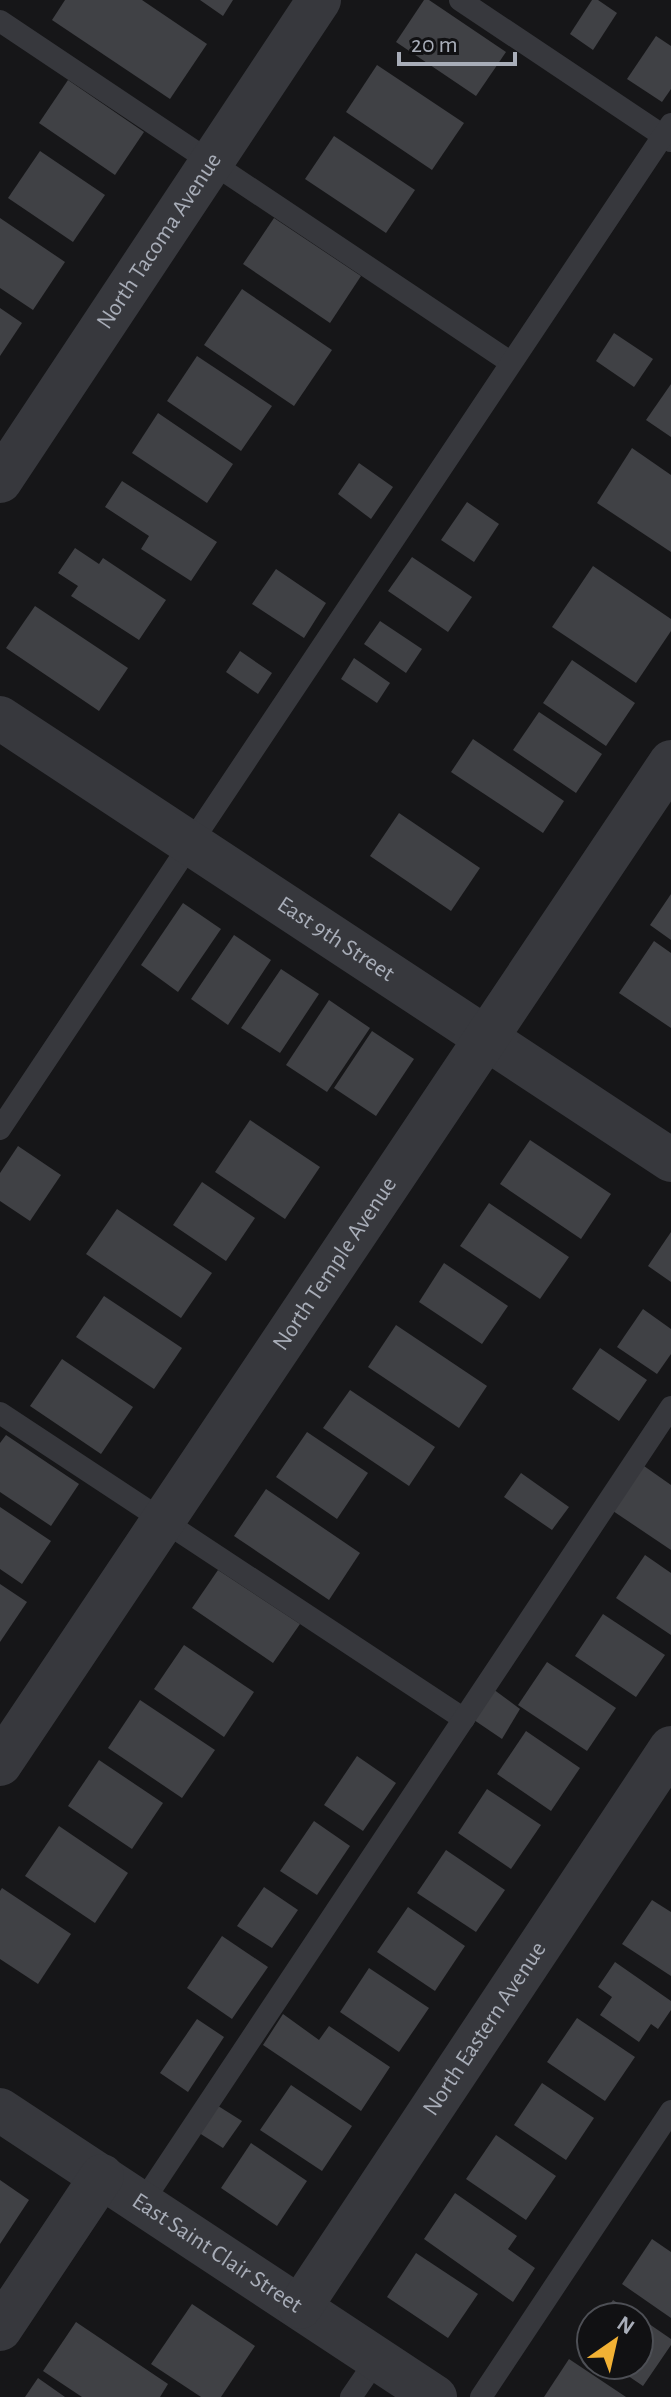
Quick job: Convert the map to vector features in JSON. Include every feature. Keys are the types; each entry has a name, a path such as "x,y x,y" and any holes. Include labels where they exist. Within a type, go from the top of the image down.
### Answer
{"street":[{"name":"North Tacoma Avenue","path":"0,481 319,0"},
{"name":"East 9th Street","path":"0,718 671,1160"},
{"name":"North Temple Avenue","path":"0,1764 671,762"},
{"name":"North Eastern Avenue","path":"300,2307 671,1748"},
{"name":"East Saint Clair Street","path":"0,2110 435,2397"},
{"path":"0,2329 102,2176"}],"lane":[{"path":"0,1129 510,362 668,134 460,0"},
{"path":"0,21 510,362"},
{"path":"142,2203 671,1407"},
{"path":"0,1413 464,1719"},
{"path":"481,2397 671,2111"},
{"path":"351,2397 377,2359"}],"building":[{"path":"65,0 142,0 207,44 170,99 52,20"},
{"path":"200,0 233,0 223,16"},
{"path":"424,0 429,0 506,52 476,96 396,42"},
{"path":"592,0 598,0 617,13 593,50 570,34"},
{"path":"656,36 671,46 671,89 662,102 627,79"},
{"path":"377,65 464,123 432,170 346,112"},
{"path":"68,80 144,132 115,175 39,123"},
{"path":"334,136 415,190 386,233 305,179"},
{"path":"40,151 105,195 73,242 8,198"},
{"path":"0,218 65,262 33,310 0,288"},
{"path":"274,218 361,276 330,323 243,264"},
{"path":"242,289 332,350 294,406 204,345"},
{"path":"0,308 22,323 0,356"},
{"path":"614,333 653,359 634,387 596,361"},
{"path":"197,356 272,406 241,451 167,401"},
{"path":"671,384 671,437 646,420"},
{"path":"158,413 233,464 207,503 132,453"},
{"path":"632,448 671,475 671,552 597,503"},
{"path":"359,463 393,487 371,519 338,494"},
{"path":"122,481 217,542 191,581 141,549 149,536 105,507"},
{"path":"467,502 499,524 474,562 441,540"},
{"path":"75,548 99,564 103,558 166,600 139,640 71,596 78,586 58,573"},
{"path":"412,557 472,597 448,632 388,591"},
{"path":"593,566 671,619 671,631 636,683 552,627"},
{"path":"276,569 326,603 304,638 252,604"},
{"path":"35,606 128,668 99,711 6,648"},
{"path":"380,621 422,649 406,673 364,644"},
{"path":"240,651 272,673 258,694 226,672"},
{"path":"354,658 390,683 377,703 341,679"},
{"path":"572,660 635,703 606,746 543,703"},
{"path":"539,712 602,754 576,793 513,750"},
{"path":"473,739 564,801 543,833 451,772"},
{"path":"399,813 480,868 451,911 370,856"},
{"path":"671,894 671,940 650,925"},
{"path":"183,903 221,929 178,992 141,965"},
{"path":"234,935 271,960 228,1025 191,999"},
{"path":"654,941 671,953 671,1028 619,993"},
{"path":"281,969 319,994 280,1053 241,1028"},
{"path":"329,1000 370,1028 327,1092 286,1065"},
{"path":"372,1031 414,1059 376,1116 334,1088"},
{"path":"250,1120 320,1167 285,1219 215,1172"},
{"path":"530,1140 611,1194 581,1239 500,1184"},
{"path":"18,1146 61,1175 30,1221 0,1201 0,1173"},
{"path":"202,1182 255,1218 226,1261 173,1225"},
{"path":"489,1203 569,1257 540,1299 460,1246"},
{"path":"117,1209 212,1273 181,1318 86,1254"},
{"path":"671,1232 671,1282 648,1266"},
{"path":"444,1263 508,1306 482,1344 419,1302"},
{"path":"104,1296 182,1348 154,1389 76,1337"},
{"path":"643,1309 671,1329 671,1354 657,1374 617,1347"},
{"path":"396,1325 487,1386 459,1428 368,1367"},
{"path":"600,1348 647,1380 619,1421 572,1389"},
{"path":"62,1359 133,1407 101,1454 30,1406"},
{"path":"350,1390 435,1447 409,1486 323,1428"},
{"path":"307,1432 368,1473 337,1519 276,1477"},
{"path":"6,1435 79,1484 51,1526 0,1492 0,1443"},
{"path":"644,1466 671,1485 671,1550 613,1511"},
{"path":"521,1473 569,1507 552,1530 504,1497"},
{"path":"266,1489 360,1553 329,1600 234,1536"},
{"path":"0,1507 51,1541 22,1584 0,1569"},
{"path":"645,1555 671,1573 671,1635 616,1598"},
{"path":"218,1570 300,1624 273,1663 192,1608"},
{"path":"0,1584 27,1602 0,1642"},
{"path":"603,1614 665,1655 636,1697 575,1656"},
{"path":"184,1645 254,1692 224,1737 154,1689"},
{"path":"547,1662 616,1708 587,1751 518,1705"},
{"path":"493,1689 520,1709 502,1739 474,1720"},
{"path":"140,1700 215,1750 182,1798 108,1748"},
{"path":"526,1731 580,1768 551,1811 497,1774"},
{"path":"357,1756 396,1783 363,1831 324,1805"},
{"path":"99,1760 163,1803 132,1849 68,1806"},
{"path":"487,1789 541,1825 511,1869 458,1833"},
{"path":"314,1821 350,1846 317,1895 280,1871"},
{"path":"59,1826 128,1873 95,1923 25,1876"},
{"path":"446,1850 505,1890 476,1932 417,1893"},
{"path":"264,1887 298,1910 272,1948 237,1926"},
{"path":"2,1888 71,1934 38,1984 0,1959"},
{"path":"652,1900 671,1912 671,1976 622,1944"},
{"path":"408,1907 465,1946 435,1991 377,1952"},
{"path":"222,1936 268,1967 232,2019 187,1988"},
{"path":"615,1962 671,2001 671,2010 658,2029 651,2024 639,2042 600,2015 612,1997 598,1987"},
{"path":"369,1968 429,2008 399,2052 340,2012"},
{"path":"283,2014 319,2040 329,2026 390,2067 361,2111 263,2045"},
{"path":"577,2018 635,2057 605,2101 547,2062"},
{"path":"197,2019 224,2037 188,2092 160,2073"},
{"path":"542,2083 594,2118 566,2160 514,2125"},
{"path":"291,2085 352,2126 322,2171 260,2130"},
{"path":"215,2104 242,2121 223,2148 196,2131"},
{"path":"496,2135 556,2176 526,2220 466,2179"},
{"path":"251,2143 307,2181 277,2226 221,2188"},
{"path":"0,2180 29,2200 0,2244"},
{"path":"455,2193 517,2236 508,2249 535,2268 513,2302 424,2239"},
{"path":"652,2239 671,2252 671,2318 655,2307 655,2301 646,2301 622,2284"},
{"path":"416,2253 478,2294 448,2338 387,2297"},
{"path":"192,2304 255,2346 221,2397 201,2397 151,2364"},
{"path":"76,2322 168,2384 160,2397 82,2397 43,2371"},
{"path":"655,2328 671,2339 671,2345 655,2368"},
{"path":"569,2359 575,2363 575,2381 602,2381 626,2397 544,2397"},
{"path":"38,2378 65,2397 25,2397"}]}
